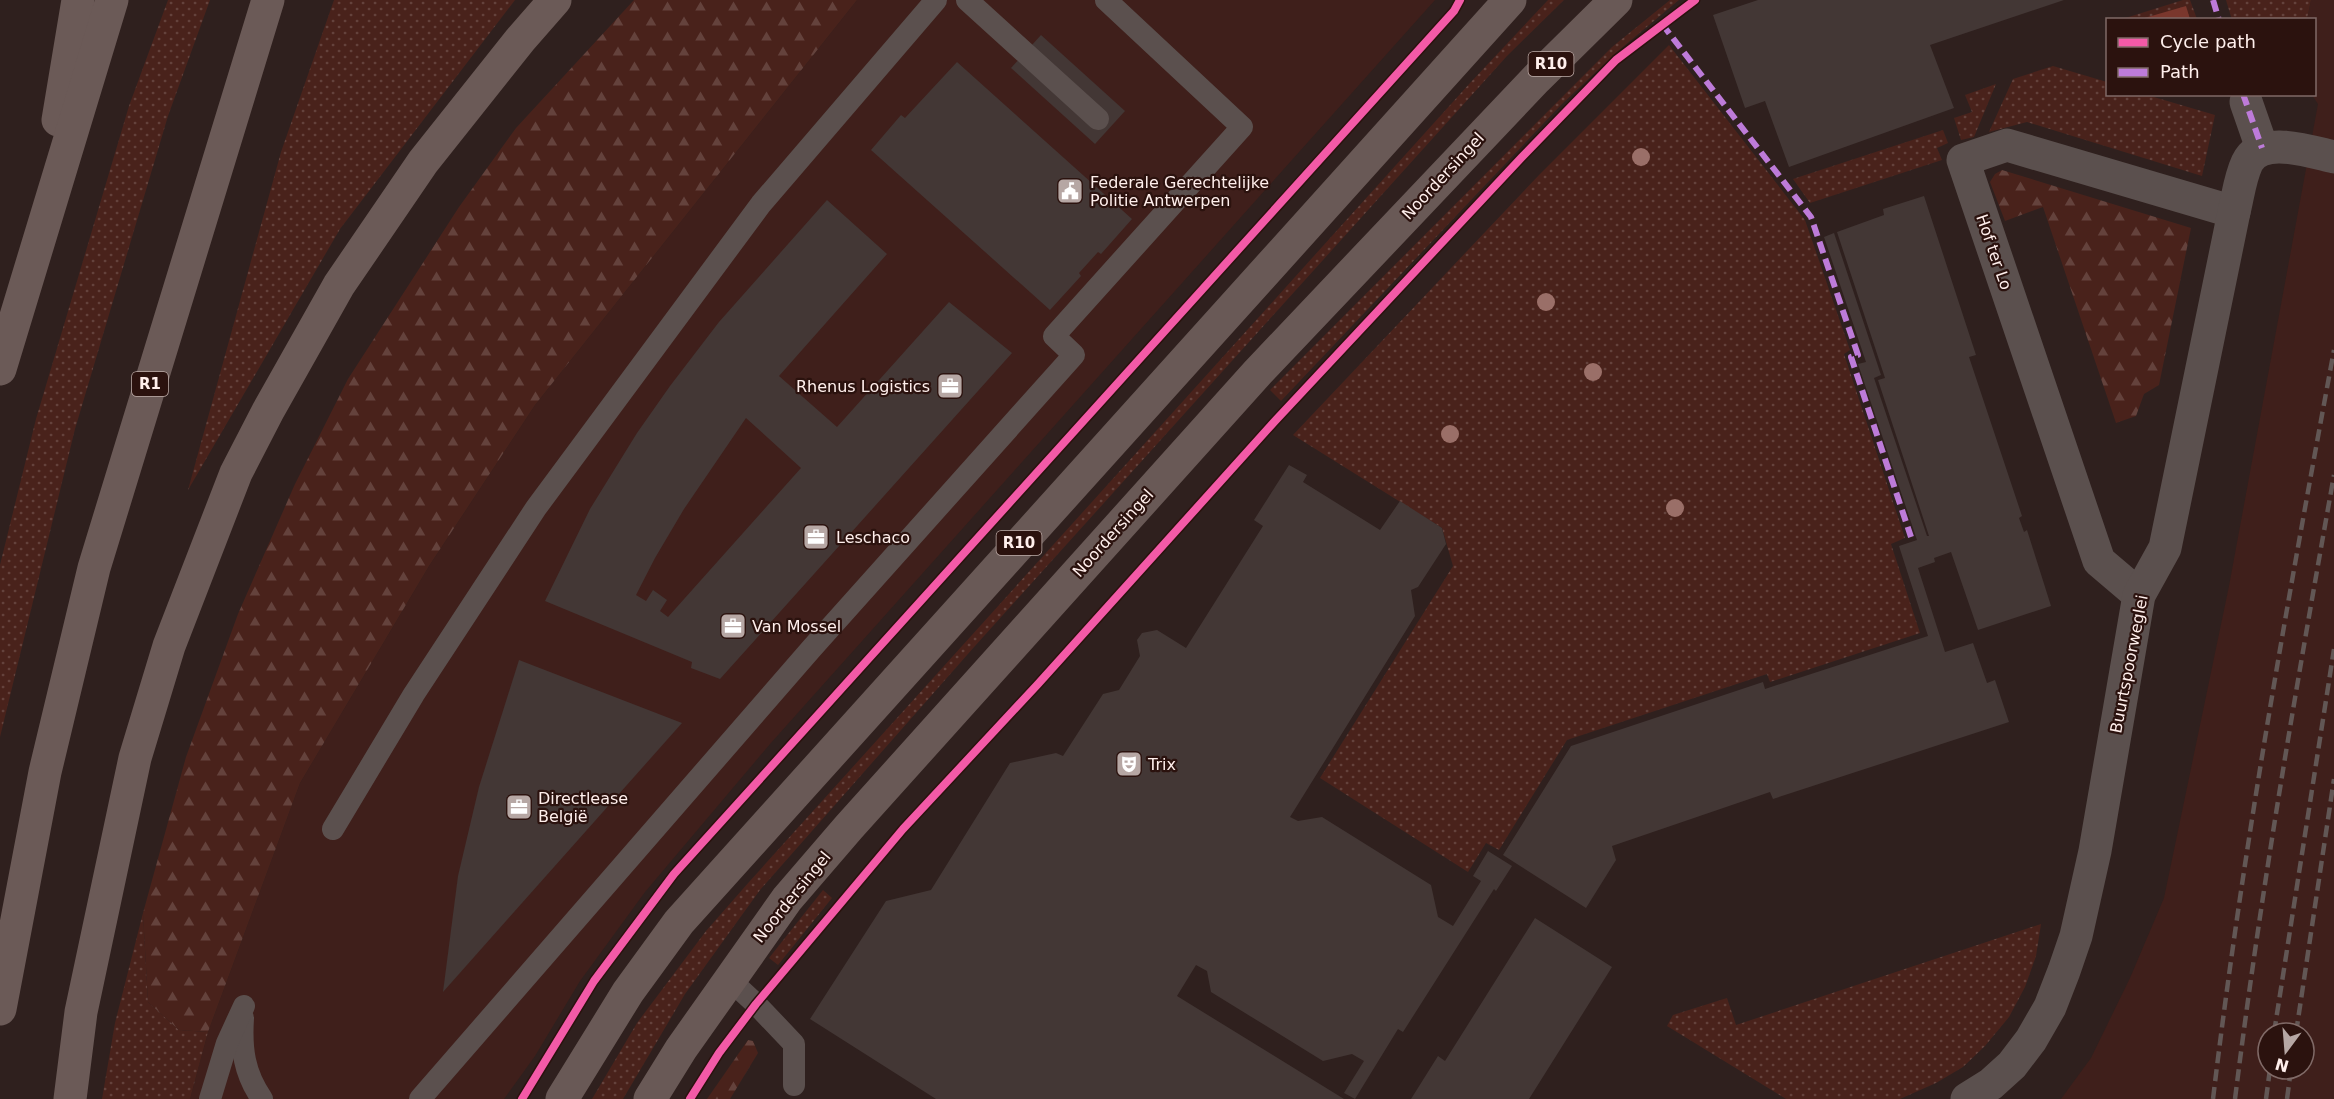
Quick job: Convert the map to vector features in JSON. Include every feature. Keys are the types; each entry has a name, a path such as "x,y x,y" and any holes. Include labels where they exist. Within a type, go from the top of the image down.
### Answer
{"highway":[{"path":"36,251 78,0"},
{"path":"0,369 112,0"},
{"name":"R1","path":"0,1009 45,772 94,568 268,0"},
{"path":"70,1099 81,1012 135,758 169,646 236,473 339,285 423,162 520,40 555,0"}],"main road":[{"name":"R10","path":"562,1099 628,992 679,922 1510,0"},
{"name":"Noordersingel","path":"650,1099 681,1049 787,899 849,826 1258,372 1520,96 1616,0"}],"street":[{"path":"2246,102 2262,148 2285,147 2334,157"},
{"name":"Hof ter Lo","path":"2139,595 2099,561 1963,160 2007,145 2234,212"},
{"name":"Buurtspoorweglei","path":"1966,1099 1991,1084 2013,1065 2031,1040 2050,1007 2076,936 2095,851 2139,595 2165,548 2234,212 2248,160 2262,148"}],"lane":[{"path":"333,829 414,694 536,508 761,204 936,0"},
{"path":"968,0 1098,119"},
{"path":"420,1099 812,648 1074,355 1054,336 1242,127 1106,0"},
{"path":"729,979 794,1044 794,1085"},
{"path":"210,1099 227,1042 244,1006 242,1043 246,1070 262,1099"}],"shaded area":[{"path":"857,0 1435,0 770,744 645,892 580,981 535,1056 504,1099 190,1099 208,1032 300,783 429,566 535,405"},
{"path":"2311,0 2334,0 2334,1099 2061,1099 2091,1058 2130,978 2164,898 2229,586 2318,104 2313,96 2316,96 2316,18 2307,18"},
{"path":"2186,6 2190,18 2144,18"}],"green space":[{"path":"168,0 210,0 168,116 75,429 0,737 0,565 36,419 129,106"},
{"path":"334,0 515,0 340,229 188,490 281,152"},
{"path":"634,0 857,0 535,405 429,566 300,783 208,1032 179,1030 148,1002 143,913 186,757 238,614 295,484 348,379 459,207 516,128"},
{"path":"1548,0 1564,0 1507,56 975,646 760,890 685,994 623,1099 592,1099 637,1023 706,931 1470,83"},
{"path":"1670,0 1679,0 1618,51 1561,105 1281,401 1270,390 1612,47"},
{"path":"2183,0 2190,0 2197,18 2125,18"},
{"path":"2226,0 2311,0 2307,18 2231,18"},
{"path":"1669,45 1805,220 1850,350 1844,354 1905,538 1891,544 1920,633 1770,682 1767,674 1567,740 1499,850 1486,843 1468,872 1320,778 1453,566 1442,528 1293,435 1539,175"},
{"path":"2053,66 2106,82 2106,96 2150,96 2215,115 2202,176 2027,122 1989,132 2013,79"},
{"path":"1996,84 1974,137 1961,140 1954,118 1972,112 1965,95"},
{"path":"1943,130 1948,143 1937,148 1942,160 1810,203 1793,179"},
{"path":"2002,170 2191,228 2159,385 2144,394 2136,416 2116,423 2043,207 2005,221 1990,182 1995,174"},
{"path":"823,890 832,898 778,965 769,958"},
{"path":"143,913 148,1002 179,1030 208,1032 190,1099 102,1099 115,1023"},
{"path":"2041,924 2036,956 2025,987 2009,1017 1985,1046 1963,1067 1936,1083 1900,1099 1786,1099 1667,1026 1673,1015 1727,998 1736,1025"},
{"path":"748,1040 753,1041 758,1053 730,1099 707,1099"}],"building":[{"path":"1758,0 2064,0 1930,45 1954,108 1789,167 1765,101 1745,108 1713,15"},
{"path":"1041,35 1125,111 1095,144 1011,68"},
{"path":"957,62 1132,219 1101,254 1098,252 1079,273 1081,276 1050,310 871,150 901,115 905,118"},
{"path":"1924,196 1976,355 1969,357 2022,516 2019,518 2024,532 2027,530 2051,606 1978,630 1951,552 1934,558 1935,562 1918,568 1945,652 1973,643 1987,683 1995,680 2009,722 1773,799 1770,792 1612,846 1616,860 1586,908 1503,855 1571,746 1763,682 1765,689 1928,636 1899,546 1917,540 1858,364 1866,362 1824,237 1834,233 1881,375 1874,378 1927,536 1929,536 1878,380 1885,378 1837,232 1884,215 1883,209"},
{"path":"827,200 887,254 779,376 837,427 949,302 1012,353 720,679 691,668 692,662 545,601 590,509 637,433 719,322","holes":["746,418 801,468 668,617 660,611 667,600 653,590 646,601 636,595 684,509"]},
{"path":"1289,465 1307,475 1303,482 1380,530 1400,501 1442,528 1446,544 1418,587 1411,590 1415,616 1290,817 1298,821 1322,817 1431,885 1438,917 1453,926 1481,881 1473,876 1488,851 1512,866 1496,891 1494,889 1403,1032 1398,1029 1355,1099 1344,1093 1364,1061 1352,1054 1323,1061 1211,992 1207,971 1196,965 1177,996 1344,1099 936,1099 810,1019 886,901 931,890 1010,763 1056,753 1063,756 1103,694 1119,690 1140,656 1137,640 1142,633 1157,630 1186,648 1263,526 1254,520"},
{"path":"519,660 682,723 443,992 458,876 479,787"},
{"path":"1535,918 1612,967 1529,1099 1411,1099 1438,1056 1445,1061"}],"railway":[{"path":"2213,1099 2252,817 2283,630 2334,350"},
{"path":"2235,1099 2280,786 2334,475"},
{"path":"2276,1021 2334,649"},
{"path":"2298,1021 2334,779"},
{"path":"2266,1099 2268,1081"},
{"path":"2287,1099 2289,1081"}],"marked path":[{"path":"2213,0 2218,18"},
{"path":"1662,24 1811,217 1858,355 1851,357 1911,537"},
{"path":"2244,96 2262,148"}],"cycle path":[{"path":"522,1099 594,981 674,874 1454,11 1460,0"},
{"path":"690,1099 719,1053 756,1004 903,829 1038,684 1275,421 1616,60 1695,0"}],"place":[{"name":"Federale Gerechtelijke Politie Antwerpen","path":"1070,191"},
{"name":"Rhenus Logistics","path":"950,386"},
{"name":"Leschaco","path":"816,537"},
{"name":"Van Mossel","path":"733,626"},
{"name":"Trix","path":"1129,764"},
{"name":"Directlease België","path":"519,807"}]}
